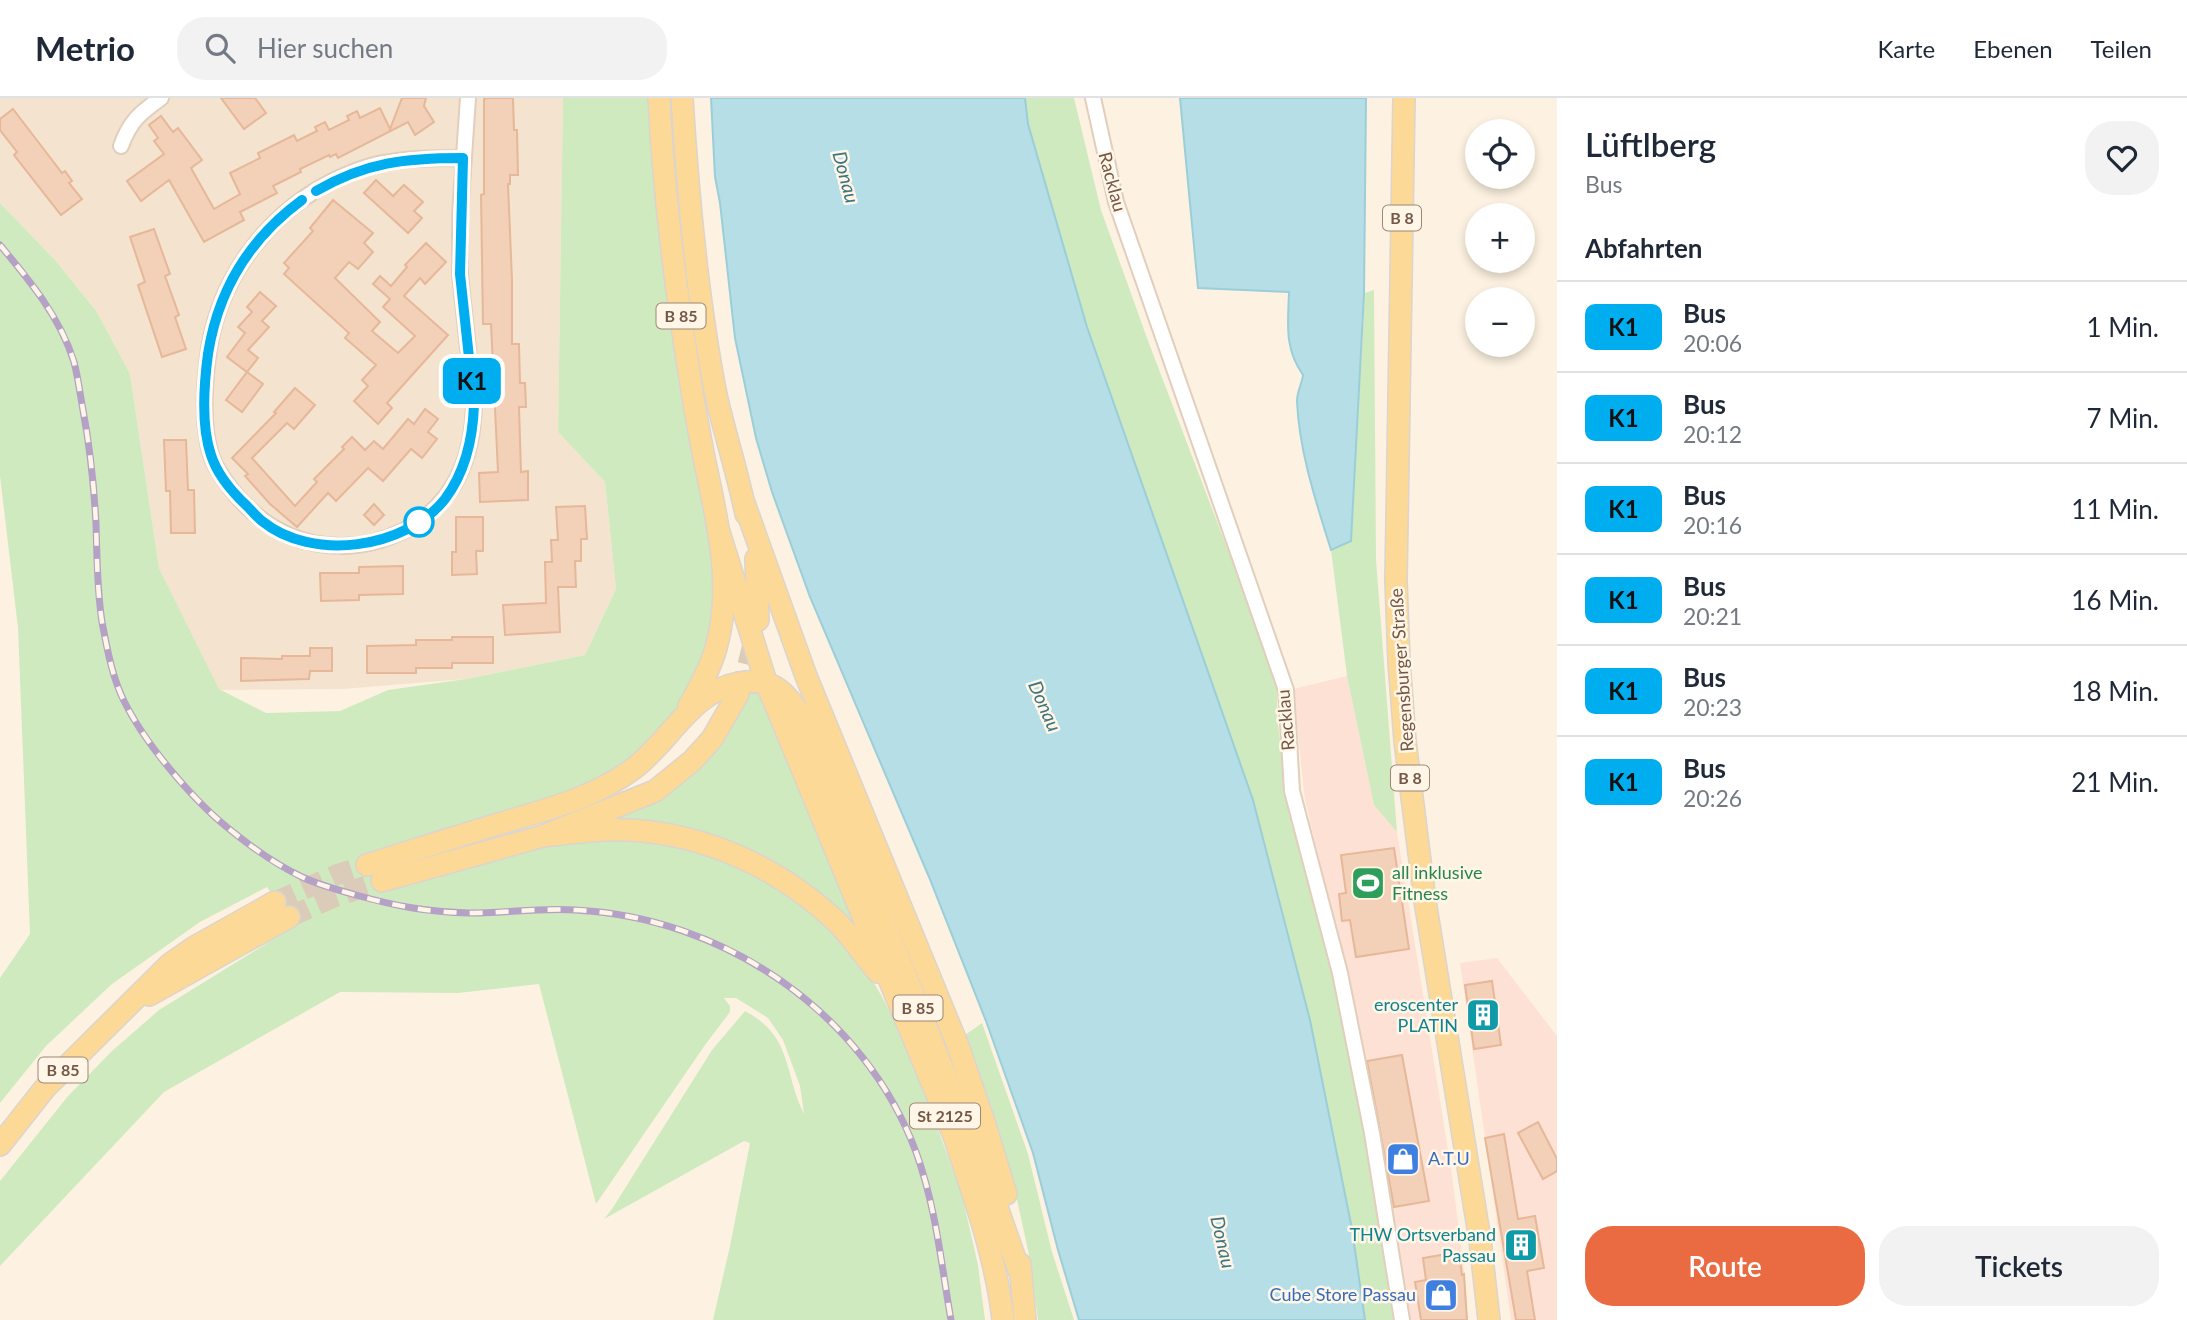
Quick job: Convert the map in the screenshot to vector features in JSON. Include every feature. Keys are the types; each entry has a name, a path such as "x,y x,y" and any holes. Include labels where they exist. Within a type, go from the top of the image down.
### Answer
{"main road":[{"name":"B 85","path":"659,98 674,274 699,432 719,532 724,580 721,624 707,674 683,717"},
{"name":"B 85","path":"682,98 694,244 705,324 716,394 744,503 757,567 758,620"},
{"name":"Regensburger Straße","path":"1404,98 1396,580 1399,663 1405,741 1425,901 1479,1240 1489,1320"},
{"path":"744,503 806,676 958,1046 1004,1187 1019,1257 1025,1320"},
{"path":"719,532 766,682 910,1031"},
{"name":"B 85","path":"367,864 581,798 633,769 654,751 683,717 703,699 728,685 766,682 787,695 805,723 991,1190 1021,1276"},
{"name":"B 85","path":"382,881 543,836 655,791 692,761 712,739 738,694"},
{"name":"B 85","path":"543,836 600,830 654,833 696,841 757,865 805,894 839,925 880,975 910,1031"},
{"name":"B 85","path":"0,1145 46,1088 104,1028 134,1002 282,909"},
{"name":"St 2125","path":"910,1031 954,1136 976,1202 996,1279 1003,1320"}],"street":[{"path":"121,146 127,130 138,114 161,98"},
{"path":"463,158 420,158 388,163 359,170 331,183 285,212 254,245 233,274 215,322 210,344 205,385 207,439 210,454 221,475 240,500 270,527 293,538 329,545 351,546 390,537 415,525 444,500 465,464 474,404 460,274 463,158 468,98"},
{"name":"Racklau","path":"1093,98 1116,202 1286,690 1292,791 1340,973 1372,1133 1402,1320"}],"shaded area":[{"path":"0,98 563,98 558,432 605,482 616,589 585,655 466,679 343,689 219,690 159,568 130,374 97,312 55,260 0,203"},
{"path":"1347,676 1374,805 1397,832 1452,1175 1464,1270 1467,1320 1408,1320 1353,1004 1305,800 1293,689"},
{"path":"1497,958 1557,1036 1557,1320 1511,1320 1460,963"}],"green space":[{"path":"563,98 650,98 676,365 710,552 711,613 706,643 694,676 675,710 652,740 618,769 585,786 527,806 362,855 384,890 496,855 591,835 696,846 745,868 821,920 866,969 885,1002 924,1091 962,1195 978,1265 985,1320 713,1320 750,1143 744,1141 604,1219 712,1050 745,1011 772,1032 779,1044 804,1114 800,1086 783,1040 768,1018 736,998 724,998 730,1006 730,1012 596,1204 539,984 458,993 340,992 164,1092 0,1266 0,1181 68,1096 112,1051 159,1010 295,926 267,887 200,922 112,984 46,1046 0,1103 0,978 30,934 18,628 0,476 0,203 55,260 97,312 130,374 159,568 219,689 266,713 340,711 388,690 466,679 585,655 616,589 605,482 558,432"},
{"path":"1025,98 1074,98 1101,210 1277,679 1277,717 1286,790 1332,975 1364,1135 1393,1320 1365,1320 1352,1229 1253,800 1087,327 1028,124"},
{"path":"1374,290 1376,559 1397,832 1374,805 1347,676 1331,550 1351,540 1365,293"},
{"path":"748,692 763,692 870,951 785,871 607,819 644,804"},
{"path":"982,1023 1028,1154 1052,1252 1074,1320 1038,1320 1029,1255 1014,1186 965,1035"}],"water":[{"name":"Donau","path":"711,98 1025,98 1028,124 1087,327 1253,800 1310,1020 1352,1229 1365,1320 1079,1320 1033,1153 986,1021 929,877 810,597 772,492 756,438 735,338 715,177"},
{"path":"1180,98 1366,98 1364,294 1351,541 1331,550 1301,439 1297,401 1303,375 1290,345 1289,292 1198,288"}],"building":[{"path":"221,98 255,98 266,113 244,129"},
{"path":"402,98 426,98 424,106 434,122 415,135 408,122 338,158 336,154 330,157 329,155 300,169 301,172 273,186 277,193 240,212 244,220 204,242 169,180 141,201 127,181 164,154 154,141 158,138 149,125 161,116 173,132 178,128 202,160 191,168 214,209 240,194 230,173 260,158 258,153 294,135 297,141 317,131 315,127 325,122 329,130 349,120 347,116 357,111 360,118 380,108 390,129"},
{"path":"513,98 514,130 517,130 518,175 510,175 508,184 512,344 519,344 520,383 525,383 526,407 519,407 521,472 528,471 528,500 480,502 479,473 498,472 491,324 483,324 481,195 484,194 484,99"},
{"path":"13,109 62,173 65,171 72,181 69,183 82,199 61,215 14,155 17,152 0,130 0,119"},
{"path":"376,180 393,196 404,185 423,202 414,211 422,218 408,233 364,193"},
{"path":"333,200 373,233 364,243 373,252 358,269 349,262 335,278 380,322 372,331 398,353 415,336 383,307 390,299 373,284 380,276 391,286 407,267 405,265 426,243 446,262 425,284 420,278 404,296 448,335 387,403 392,408 378,424 354,401 368,386 362,380 376,365 345,338 349,333 284,274 289,268 284,263 313,231 310,228"},
{"path":"154,229 170,274 165,276 179,315 175,317 186,349 162,357 138,285 145,282 130,237"},
{"path":"260,292 276,306 262,321 269,327 248,350 258,358 247,372 227,357 245,333 238,327 252,312 247,307"},
{"path":"247,372 263,384 242,412 226,400"},
{"path":"295,388 315,405 294,429 287,423 252,458 295,506 317,482 314,479 344,449 342,447 352,437 365,450 374,441 383,449 408,419 414,424 425,409 438,419 428,432 437,439 422,458 411,449 383,481 368,468 336,501 328,493 297,527 270,504 245,476 248,474 232,458 276,413 274,412"},
{"path":"164,440 186,440 188,490 194,490 195,533 171,533 170,491 166,491"},
{"path":"374,504 384,515 374,525 364,515"},
{"path":"585,506 587,539 581,539 581,561 575,561 576,587 558,587 560,632 505,635 503,605 546,603 545,562 552,562 551,540 558,540 556,507"},
{"path":"456,517 483,517 483,551 476,551 477,574 452,575 452,552 456,552"},
{"path":"403,566 403,594 359,595 359,600 321,601 320,573 359,573 359,567"},
{"path":"452,637 493,637 493,663 452,663 452,668 416,668 416,673 367,673 367,646 416,645 416,640 452,640"},
{"path":"310,648 332,648 332,671 310,671 309,679 241,681 241,658 282,659 282,656 310,656"},
{"path":"1394,848 1409,949 1356,957 1350,920 1342,921 1339,894 1346,893 1341,855"},
{"name":"eroscenter PLATIN","path":"1492,981 1501,1045 1474,1049 1465,985"},
{"name":"A.T.U","path":"1402,1055 1429,1201 1394,1207 1367,1061"},
{"path":"1538,1122 1557,1159 1557,1171 1543,1179 1518,1133"},
{"name":"THW Ortsverband Passau","path":"1504,1134 1518,1219 1535,1216 1544,1268 1527,1271 1535,1320 1516,1320 1485,1138"},
{"name":"Cube Store Passau","path":"1459,1252 1462,1275 1464,1274 1467,1320 1421,1320 1415,1282 1426,1280 1423,1258"}],"tunnel":[{"path":"738,694 755,636"},
{"path":"275,902 336,875 367,865"},
{"path":"289,917 334,897 382,881"}],"railway":[{"path":"0,245 52,315 74,362 91,467 100,610 116,682 133,718 187,789 218,820 257,851 308,880 329,887 411,908 439,911 469,913 575,910 630,917 683,931 734,953 782,981 824,1016 862,1056 892,1102 916,1152 929,1193 951,1320"}],"bus line":[{"name":"K1","path":"302,200 285,212 254,245 233,274 223,296 215,322 205,385 207,439 210,454 221,475 240,500 262,522 293,538 351,546 390,537 415,525 444,500 465,464 474,404 460,274 463,158 420,158 388,163 359,170 316,191"}],"place":[{"name":"all inklusive Fitness","path":"1368,883"},
{"name":"eroscenter PLATIN","path":"1483,1015"},
{"name":"A.T.U","path":"1403,1159"},
{"name":"THW Ortsverband Passau","path":"1521,1245"},
{"name":"Cube Store Passau","path":"1441,1295"}]}
